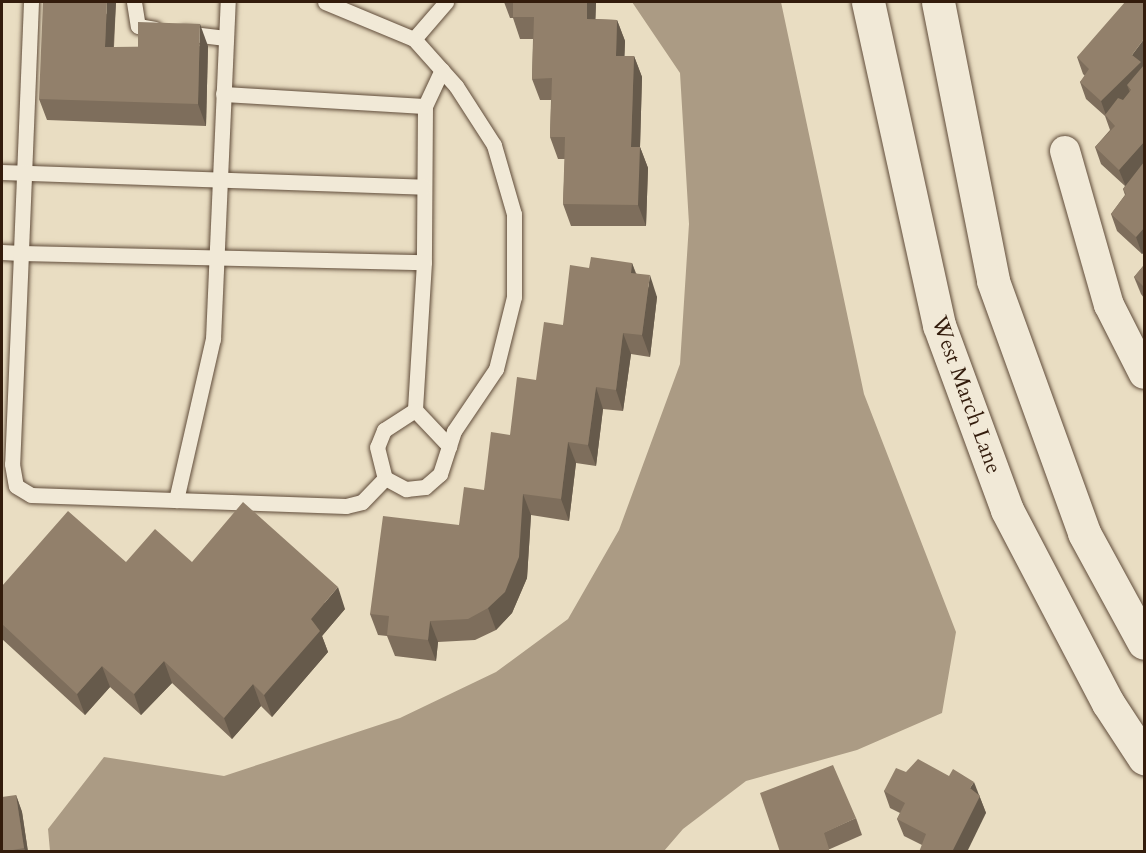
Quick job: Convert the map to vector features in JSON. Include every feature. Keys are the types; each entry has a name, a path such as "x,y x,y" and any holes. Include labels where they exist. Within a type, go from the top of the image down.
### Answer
{"main road":[{"name":"West March Lane","path":"868,2 939,325 1007,510 1108,703 1144,758"},
{"path":"938,2 993,281 1084,533 1144,643"}],"street":[{"path":"1065,151 1109,305 1144,374"}],"lane":[{"path":"31,2 12,464 16,486 31,495 346,506 362,502 385,478"},
{"path":"134,2 138,26 226,38"},
{"path":"176,500 213,339 228,2"},
{"path":"325,2 414,39 442,70 494,145 514,214 514,297 496,369 454,431 440,474 425,487 406,489 385,478 377,447 384,430 415,410"},
{"path":"414,39 446,2"},
{"path":"442,70 425,106 424,262 415,410 448,446"},
{"path":"223,94 425,106"},
{"path":"2,172 424,187"},
{"path":"2,252 424,262"}],"shaded area":[{"path":"632,2 781,2 864,394 956,632 942,713 857,750 746,781 683,829 664,851 50,851 48,829 104,757 224,776 400,718 496,672 568,619 619,530 680,364 689,224 680,73"}],"building":[{"path":"43,2 107,2 105,47 138,47 138,22 200,24 198,104 39,99"},
{"path":"513,2 587,2 587,19 617,20 616,56 634,56 631,147 640,147 638,205 563,204 565,137 550,137 552,78 532,79 534,17 513,17"},
{"path":"1125,2 1144,2 1144,39 1132,55 1141,62 1101,101 1080,82 1089,69 1077,57"},
{"path":"1144,65 1144,142 1119,170 1095,147 1115,126 1105,115 1118,98 1123,100 1131,90 1127,85"},
{"path":"1144,162 1144,228 1136,237 1111,214 1126,194 1123,189"},
{"path":"591,257 632,263 631,273 650,275 642,335 623,333 616,390 596,387 588,445 568,442 561,499 523,494 519,557 505,592 488,608 468,619 430,621 428,640 387,635 389,616 370,614 383,516 459,525 464,487 484,490 491,432 510,435 517,377 536,380 544,322 563,325 570,265 589,268"},
{"path":"1144,265 1144,287 1134,277"},
{"path":"243,502 338,587 311,619 320,631 264,695 253,684 224,718 164,661 134,694 102,666 77,694 2,624 2,586 68,511 126,562 155,529 192,562"},
{"path":"918,759 949,776 953,769 974,782 970,788 980,796 952,852 919,852 926,834 897,819 905,803 884,791 896,768 906,772"},
{"path":"833,765 856,818 824,833 830,852 780,852 760,793"},
{"path":"16,795 24,848 2,852 2,797"}]}
